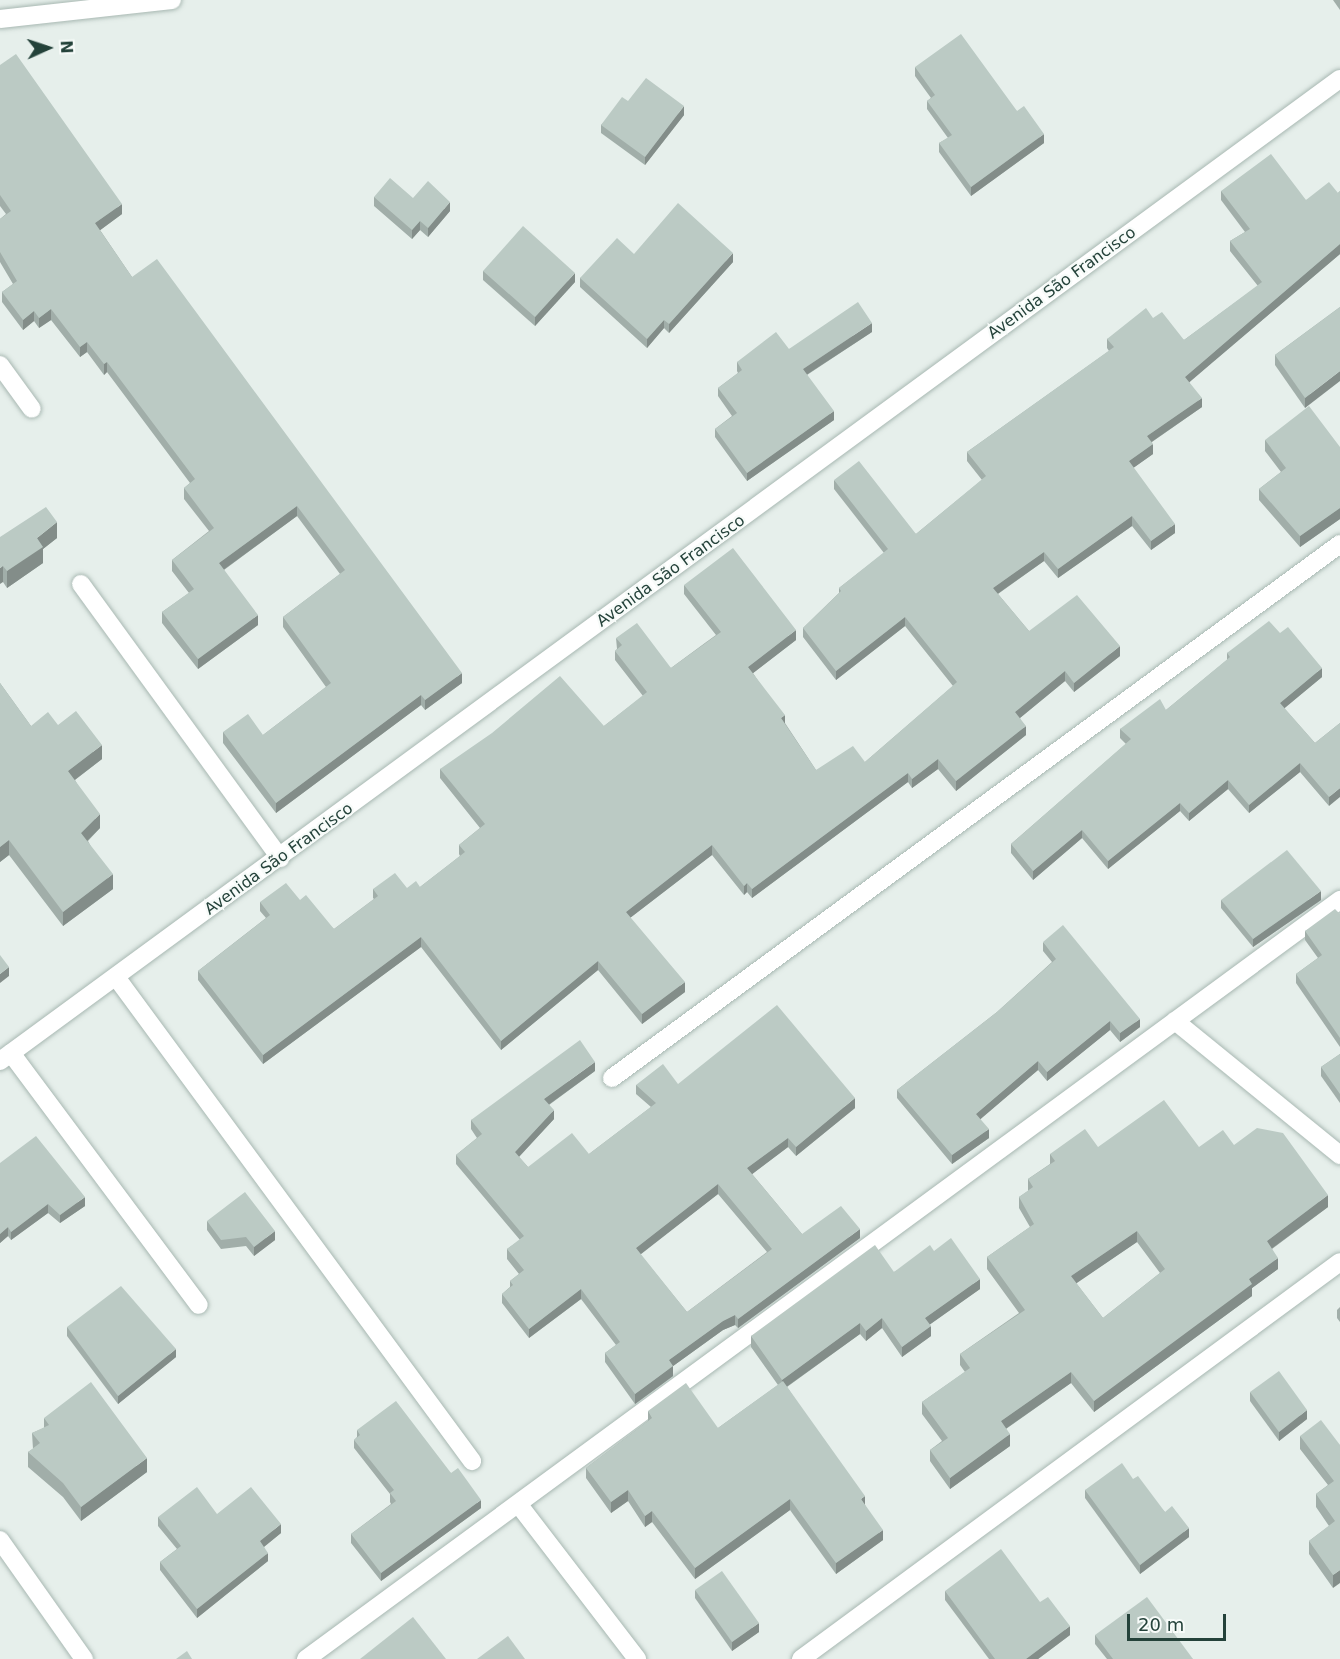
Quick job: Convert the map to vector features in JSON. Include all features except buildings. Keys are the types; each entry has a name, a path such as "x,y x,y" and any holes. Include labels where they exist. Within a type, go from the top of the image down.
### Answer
{"street":[{"path":"0,20 172,0"},
{"name":"Avenida São Francisco","path":"6,1057 1340,79"},
{"path":"0,365 32,408"},
{"path":"612,1078 1340,544"},
{"path":"81,584 280,858"},
{"path":"306,1659 519,1505 1340,900"},
{"path":"116,977 472,1461"},
{"path":"1175,1021 1340,1155"},
{"path":"6,1057 199,1305"},
{"path":"801,1659 1340,1262"},
{"path":"519,1505 638,1659"},
{"path":"0,1540 84,1659"}]}
